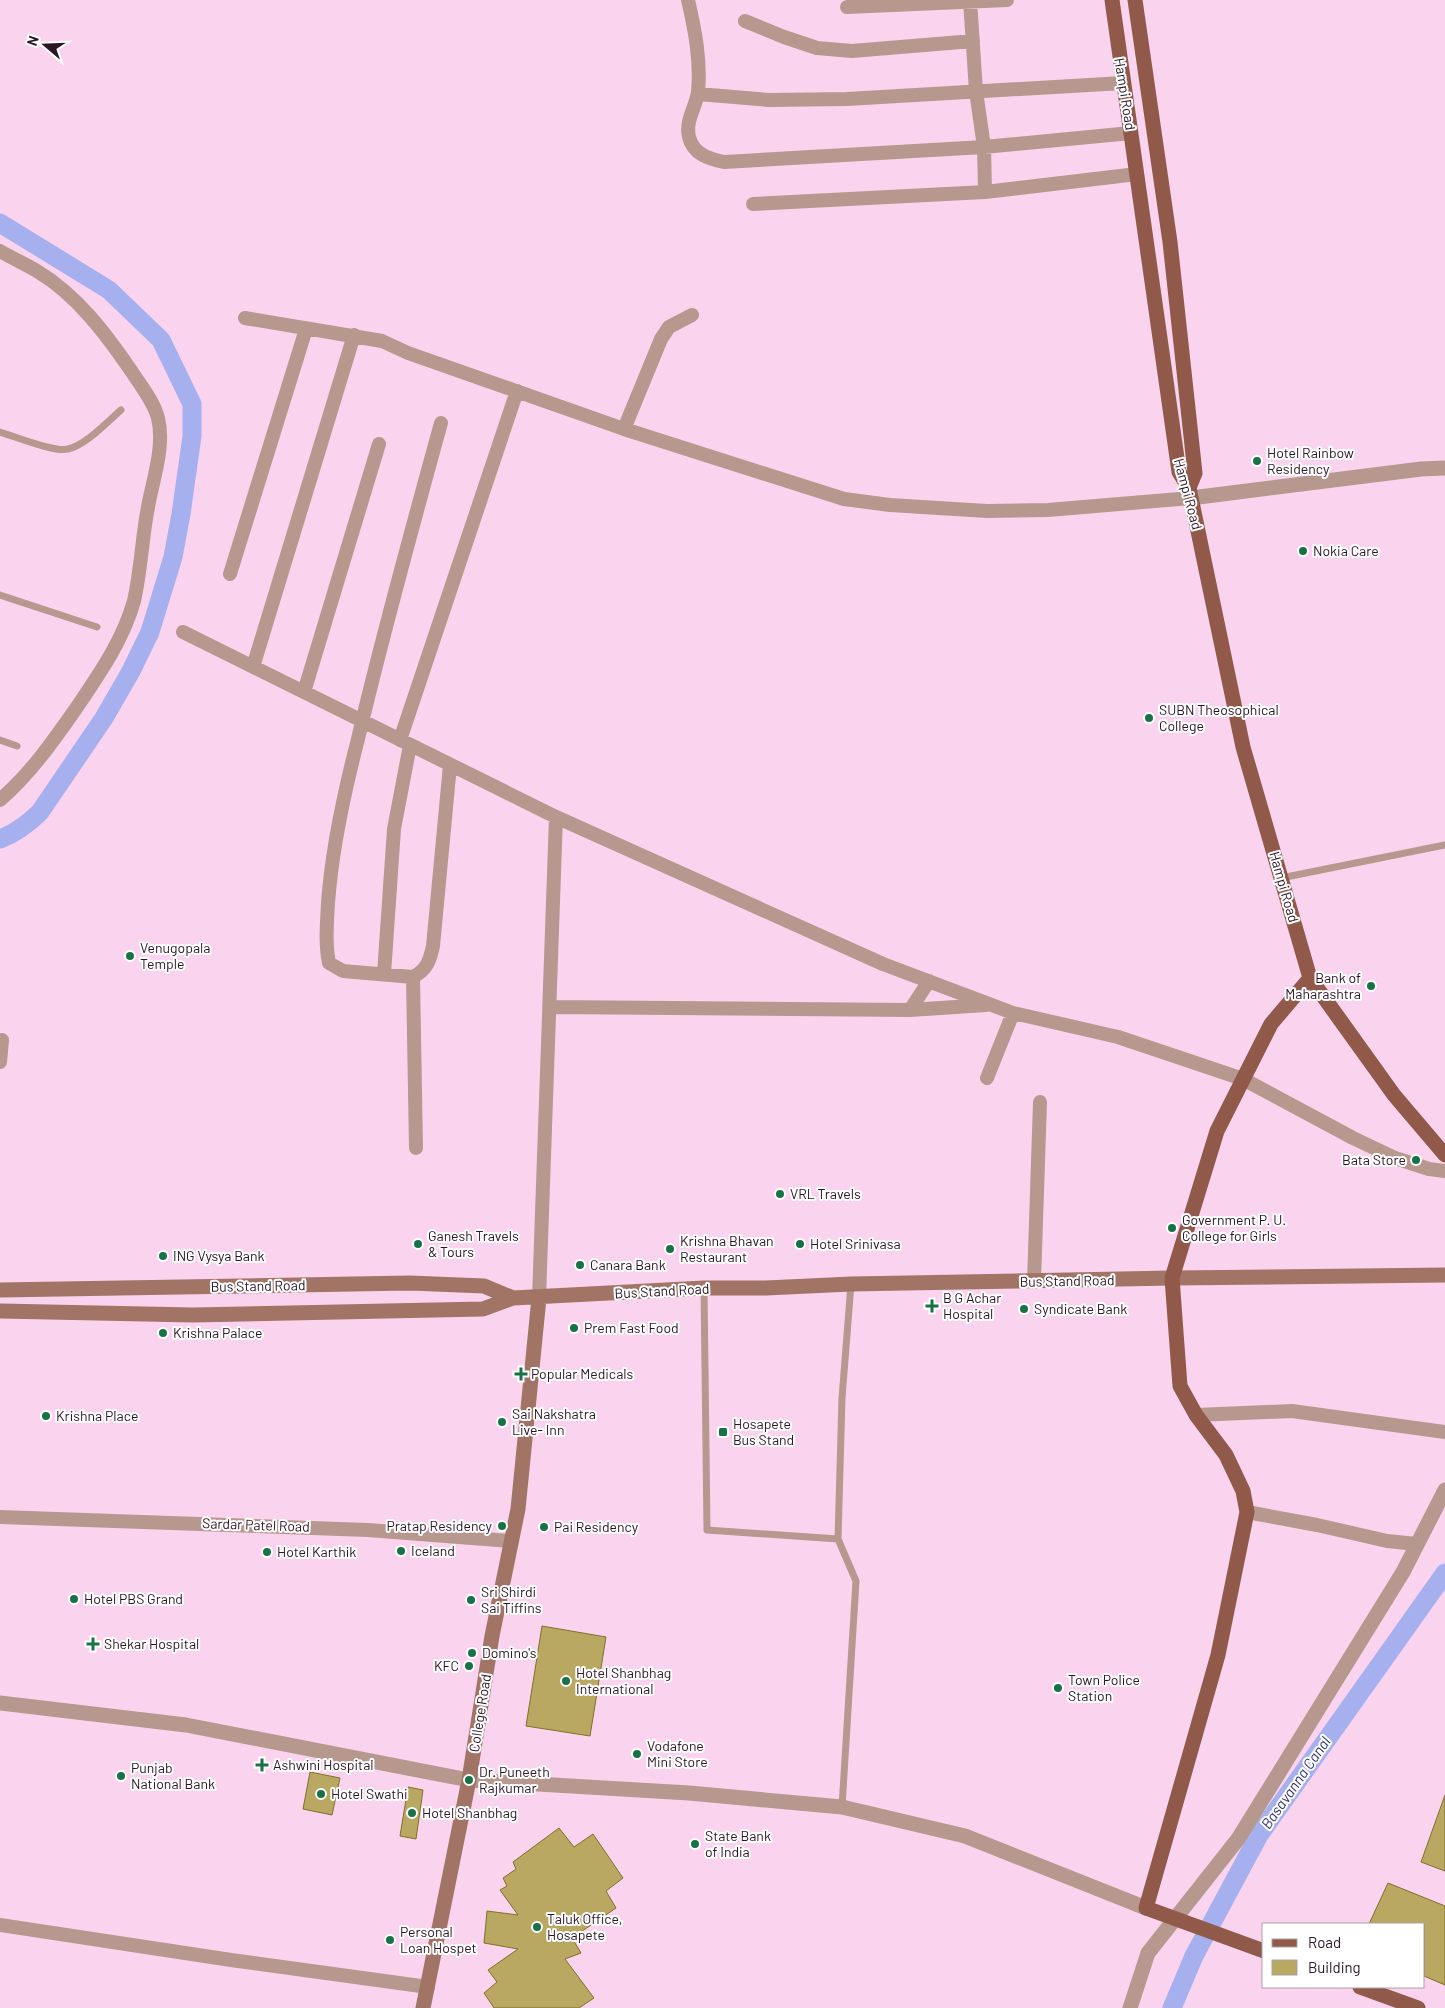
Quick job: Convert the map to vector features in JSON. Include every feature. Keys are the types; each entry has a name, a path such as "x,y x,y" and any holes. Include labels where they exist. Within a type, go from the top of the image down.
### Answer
{"main road":[{"name":"Hampi Road","path":"1112,0 1179,472 1190,493 1243,747 1310,978 1394,1095 1445,1155"},
{"path":"1136,0 1170,242 1195,473 1190,493"},
{"path":"1262,1950 1146,1908 1218,1655 1247,1512 1243,1491 1226,1455 1196,1415 1180,1386 1172,1278 1217,1131 1271,1024 1310,978"},
{"name":"Bus Stand Road","path":"0,1311 193,1314 483,1309 513,1298 704,1288 1172,1278 1445,1276"},
{"name":"Bus Stand Road","path":"0,1290 410,1283 484,1286 513,1298"},
{"name":"College Road","path":"423,2008 469,1780 492,1636 518,1509 539,1298"},
{"path":"1363,1988 1418,2008"}],"street":[{"path":"688,0 696,30 699,70 698,94 689,123 689,137 698,152 710,160 724,162 984,147 1131,133"},
{"path":"970,0 976,91 984,147 985,192"},
{"path":"847,7 970,0 1007,0"},
{"path":"746,21 784,38 817,48 852,51 973,40"},
{"path":"698,94 769,100 838,100 1123,83"},
{"path":"753,204 985,192 1137,174"},
{"path":"0,251 38,271 76,301 96,323 116,348 148,396 158,416 161,438 147,510 134,600 125,626 99,675 42,755 31,770 0,800"},
{"path":"624,429 661,339 670,327 692,315"},
{"path":"245,318 382,341 408,353 624,429 844,499 890,506 987,511 1048,510 1190,493 1445,468"},
{"path":"230,574 306,329"},
{"path":"253,667 354,335"},
{"path":"384,974 394,829 405,742 517,391"},
{"path":"441,422 362,721 343,798 330,869 328,955 330,963 343,971 413,977 421,973 430,960 433,946 450,765"},
{"path":"304,692 379,444"},
{"path":"183,632 556,817 883,964 1013,1013 1118,1037 1243,1079 1353,1138 1395,1158 1429,1169 1445,1171"},
{"path":"539,1298 556,817"},
{"path":"413,977 416,1148"},
{"path":"910,1010 929,980"},
{"path":"550,1007 910,1010 992,1005"},
{"path":"987,1078 1013,1013"},
{"path":"0,1062 2,1040"},
{"path":"1034,1282 1040,1102"},
{"path":"1196,1415 1292,1411 1445,1432"},
{"path":"1130,2008 1148,1953 1180,1921 1238,1839 1403,1572 1445,1490"},
{"path":"1247,1512 1317,1525 1386,1541 1417,1544"},
{"name":"Sardar Patel Road","path":"0,1517 368,1530 511,1541"},
{"path":"0,1703 186,1725 469,1780 689,1793 842,1807 965,1836 1146,1908"},
{"path":"0,1925 428,1987"}],"lane":[{"path":"0,432 66,450 80,444 122,410"},
{"path":"0,595 97,627"},
{"path":"0,740 18,746"},
{"path":"1281,878 1445,845"},
{"path":"842,1807 856,1581 838,1538 842,1398 851,1284"},
{"path":"704,1288 707,1530 838,1538"}],"building":[{"name":"Hotel Shanbhag International","path":"542,1626 606,1637 590,1736 526,1726"},
{"name":"Hotel Swathi","path":"310,1772 340,1778 332,1815 303,1809"},
{"name":"Hotel Shanbhag","path":"408,1787 423,1790 416,1839 400,1836"},
{"path":"1445,1795 1445,1871 1421,1862"},
{"name":"Taluk Office, Hosapete","path":"559,1828 574,1847 593,1834 623,1878 606,1891 616,1908 572,1938 581,1953 565,1959 594,1998 579,2008 494,2008 484,1993 497,1982 488,1970 518,1949 484,1943 487,1911 518,1915 500,1890 507,1886 503,1878 516,1869 513,1862"},
{"path":"1388,1883 1445,1906 1445,1985 1425,1976 1425,1923 1369,1923"}],"waterway":[{"path":"0,223 109,290 161,340 192,404 192,436 181,514 173,557 150,632 131,671 104,718 40,812 22,828 0,839"},
{"name":"Basavanna Canal","path":"1172,2008 1194,1956 1259,1835 1445,1573"}],"place":[{"name":"Hotel Rainbow Residency","path":"1257,461"},
{"name":"Nokia Care","path":"1303,551"},
{"name":"SUBN Theosophical College","path":"1149,718"},
{"name":"Venugopala Temple","path":"130,956"},
{"name":"Bank of Maharashtra","path":"1371,986"},
{"name":"Bata Store","path":"1416,1160"},
{"name":"VRL Travels","path":"780,1194"},
{"name":"Government P. U. College for Girls","path":"1172,1228"},
{"name":"Ganesh Travels & Tours","path":"418,1244"},
{"name":"Hotel Srinivasa","path":"800,1244"},
{"name":"Krishna Bhavan Restaurant","path":"670,1249"},
{"name":"ING Vysya Bank","path":"163,1256"},
{"name":"Canara Bank","path":"580,1265"},
{"name":"B G Achar Hospital","path":"932,1306"},
{"name":"Syndicate Bank","path":"1024,1309"},
{"name":"Prem Fast Food","path":"574,1328"},
{"name":"Krishna Palace","path":"163,1333"},
{"name":"Popular Medicals","path":"521,1374"},
{"name":"Krishna Place","path":"46,1416"},
{"name":"Sai Nakshatra Live- Inn","path":"502,1422"},
{"name":"Hosapete Bus Stand","path":"723,1432"},
{"name":"Pratap Residency","path":"502,1526"},
{"name":"Pai Residency","path":"544,1527"},
{"name":"Iceland","path":"401,1551"},
{"name":"Hotel Karthik","path":"267,1552"},
{"name":"Hotel PBS Grand","path":"74,1599"},
{"name":"Sri Shirdi Sai Tiffins","path":"471,1600"},
{"name":"Shekar Hospital","path":"93,1644"},
{"name":"Domino's","path":"472,1653"},
{"name":"KFC","path":"469,1666"},
{"name":"Hotel Shanbhag International","path":"566,1681"},
{"name":"Town Police Station","path":"1058,1688"},
{"name":"Vodafone Mini Store","path":"637,1754"},
{"name":"Ashwini Hospital","path":"262,1765"},
{"name":"Punjab National Bank","path":"121,1776"},
{"name":"Dr. Puneeth Rajkumar","path":"469,1780"},
{"name":"Hotel Swathi","path":"321,1794"},
{"name":"Hotel Shanbhag","path":"412,1813"},
{"name":"State Bank of India","path":"695,1844"},
{"name":"Taluk Office, Hosapete","path":"537,1927"},
{"name":"Personal Loan Hospet","path":"390,1940"}]}
